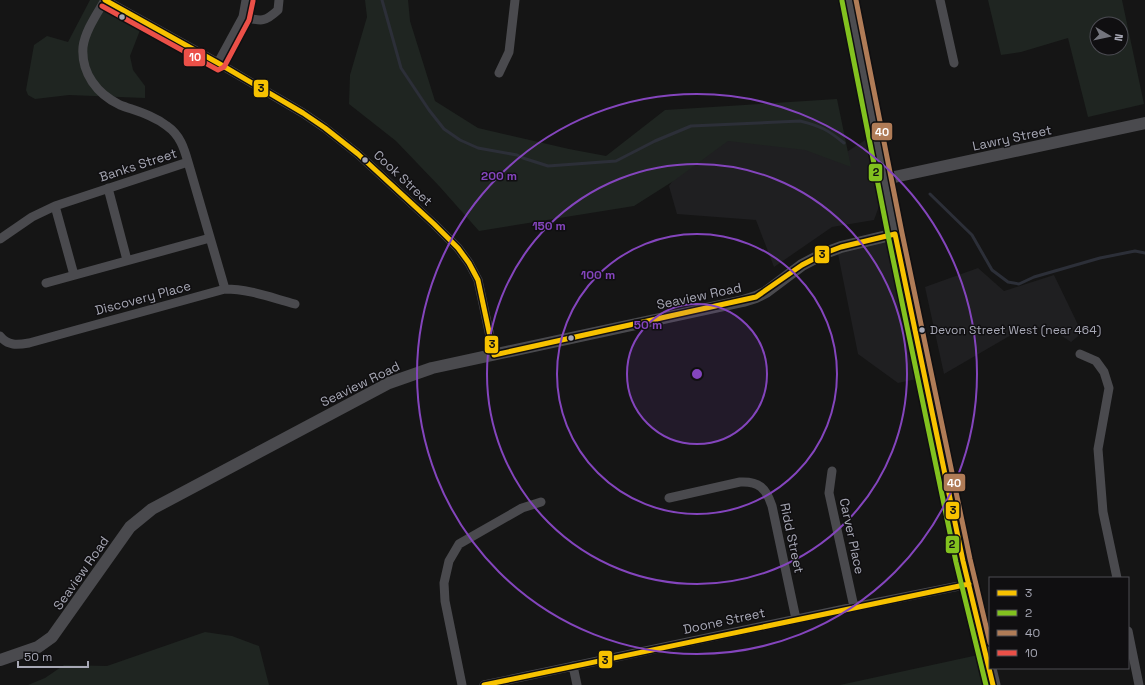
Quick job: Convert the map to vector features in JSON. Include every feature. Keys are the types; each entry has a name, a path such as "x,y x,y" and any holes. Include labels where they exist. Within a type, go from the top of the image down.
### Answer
{"main road":[{"path":"849,0 895,234 963,561 989,668"},
{"path":"989,669 993,685"}],"street":[{"path":"105,0 88,31 83,46 84,65 89,77 96,88 107,98 168,126 177,135 181,142 188,162"},
{"name":"Cook Street","path":"105,0 218,63 303,113 326,128 358,154 458,248 469,263 478,280 494,355"},
{"path":"218,63 243,17 246,0"},
{"path":"243,17 258,21 268,19 278,10 279,0"},
{"path":"499,73 509,52 515,0"},
{"path":"940,0 954,63"},
{"name":"Lawry Street","path":"885,179 1145,123"},
{"name":"Banks Street","path":"0,239 32,217 54,206 188,162 225,289"},
{"path":"108,188 127,260"},
{"path":"54,206 74,275"},
{"name":"Seaview Road","path":"0,660 38,647 52,637 130,527 152,508 389,383 432,368 756,297 802,266 825,253 841,247 895,234"},
{"path":"46,283 210,238"},
{"name":"Discovery Place","path":"0,336 11,344 28,343 225,289 248,291 295,304"},
{"path":"1080,354 1096,361 1104,372 1109,388 1098,449 1103,512 1117,577"},
{"name":"Carver Place","path":"832,471 829,493 854,607"},
{"name":"Ridd Street","path":"669,498 740,482 757,484 763,489 768,495 772,506 796,620"},
{"path":"462,685 445,601 444,583 449,561 459,544 522,508 542,502"},
{"name":"Doone Street","path":"484,685 969,584"},
{"path":"1129,636 1140,685"},
{"path":"573,666 577,685"}],"shaded area":[{"path":"90,0 106,0 144,20 130,56 133,70 145,86 145,98 69,95 35,99 28,95 26,90 34,45 47,36 68,42"},
{"path":"365,0 408,0 410,21 435,101 478,128 606,156 665,110 837,99 851,167 805,150 728,141 675,180 634,206 479,231 396,141 349,104 350,75 367,17"},
{"path":"988,0 1122,0 1125,16 1089,16 1089,56 1129,56 1129,33 1144,104 1088,117 1068,38 1021,52 1001,55"},
{"path":"721,129 845,153 873,135 883,195 874,220 832,227 774,267 756,220 677,214 669,186 680,170"},
{"path":"893,239 921,378 898,383 858,354 837,249"},
{"path":"978,268 1004,291 1054,275 1082,333 1071,342 1050,328 1025,327 944,374 925,287"},
{"path":"205,632 232,636 259,646 269,685 28,685 45,678 64,665 107,666"},
{"path":"978,655 985,685 840,685"}],"waterway":[{"path":"382,0 401,68 429,110 444,129 460,140 478,148 517,155 548,166 616,161 655,141 691,126 800,121 824,129 844,143"},
{"path":"930,194 972,235 992,270 1008,282 1019,284 1034,277 1100,258 1135,251 1145,253"}],"transit line":[{"name":"3","path":"105,0 218,63 303,113 358,154 434,224 458,248 469,263 478,280 494,355 756,297 802,265 825,253 841,247 895,234 963,561 989,668"},
{"name":"40","path":"856,0 902,233 970,559 989,639"},
{"name":"10","path":"102,6 218,70 224,67 249,20 253,1"},
{"name":"2","path":"842,1 888,235 956,562 986,685"},
{"name":"3","path":"484,685 969,584"},
{"name":"3","path":"989,669 993,685"}],"place":[{"name":"Devon Street West (near 464)","path":"922,330"}]}
